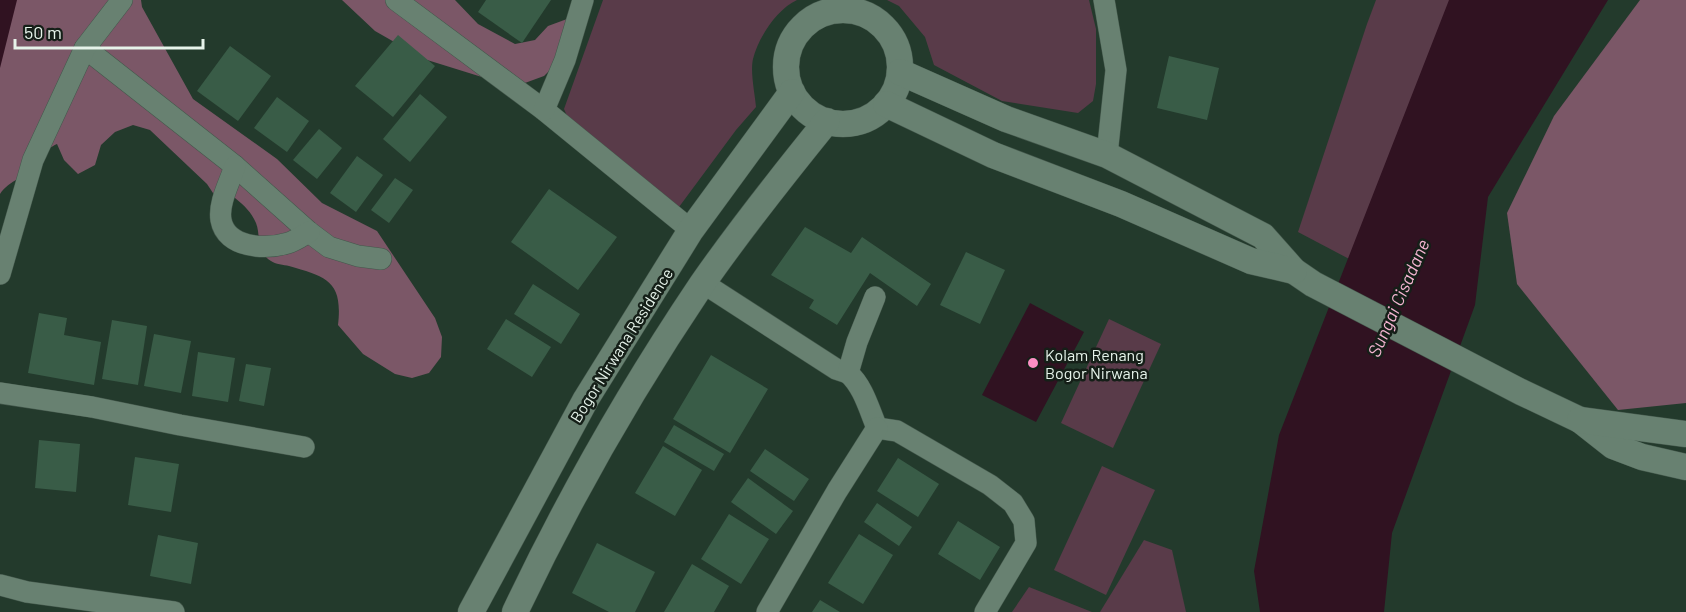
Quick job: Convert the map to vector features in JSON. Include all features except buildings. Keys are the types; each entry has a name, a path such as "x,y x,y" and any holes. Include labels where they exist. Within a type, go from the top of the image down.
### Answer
{"street":[{"path":"0,274 33,160 85,48 122,0"},
{"path":"396,0 544,110 691,230"},
{"path":"544,110 565,60 584,0"},
{"path":"1104,0 1116,70 1107,156"},
{"path":"832,10 854,10 873,18 888,33 898,51 900,72 895,89 886,104 859,121 843,123 827,121 812,114 800,104 792,92 786,72 787,51 797,32 812,18 832,10"},
{"path":"85,48 236,166 309,232 329,247 341,253 381,259"},
{"path":"900,72 1006,118 1107,156 1263,236 1303,277"},
{"name":"Bogor Nirwana Residence","path":"471,612 586,399 691,230 792,92"},
{"path":"886,104 993,154 1121,204 1251,261 1303,277 1521,392 1580,420 1612,446 1642,457 1686,467"},
{"path":"515,612 585,474 632,394 703,283 781,177 827,121"},
{"path":"236,166 224,199 221,219 227,236 237,242 267,246 288,243 309,232"},
{"path":"703,283 836,369 848,373 855,379 877,428"},
{"path":"848,373 857,342 875,297"},
{"path":"0,393 92,407 304,447"},
{"path":"1580,420 1686,434"},
{"path":"767,612 837,490 877,428"},
{"path":"877,428 897,431 907,436 990,485 1014,503 1024,521 1026,543 985,612"},
{"path":"0,585 27,592 174,612"}],"shaded area":[{"path":"12,0 141,0 142,7 193,99 277,159 322,203 377,231 435,318 442,337 441,357 429,373 412,378 395,374 363,354 338,325 338,299 330,283 313,274 275,263 266,257 261,248 256,223 247,209 235,198 217,199 207,184 150,130 133,125 115,132 101,145 95,165 78,174 64,160 57,144 47,150 33,168 8,185 0,194 0,29"},
{"path":"342,0 455,0 478,24 515,44 535,40 548,26 567,19 558,62 544,76 514,87 424,59 375,31"},
{"path":"603,0 797,0 776,17 764,33 756,51 752,70 756,107 736,130 679,207 568,118 564,109"},
{"path":"887,0 1089,0 1096,29 1096,84 1093,101 1078,113 1002,101 934,65 925,37 899,6"},
{"path":"1376,0 1452,0 1353,261 1298,232"},
{"path":"1640,0 1686,0 1686,403 1618,410 1517,284 1507,213 1554,116"},
{"path":"1109,319 1161,344 1113,448 1061,423"},
{"path":"1102,466 1155,490 1106,595 1054,570"},
{"path":"1144,540 1172,550 1186,612 1100,612"},
{"path":"1029,587 1092,612 1012,612"}],"water":[{"path":"0,0 17,0 0,68"},
{"name":"Sungai Cisadane","path":"1449,0 1608,0 1488,197 1475,305 1392,533 1384,612 1260,612 1254,571 1279,435"},
{"name":"Kolam Renang Bogor Nirwana","path":"1030,303 1084,332 1036,422 982,395"}],"place":[{"name":"Kolam Renang Bogor Nirwana","path":"1033,363"}]}
